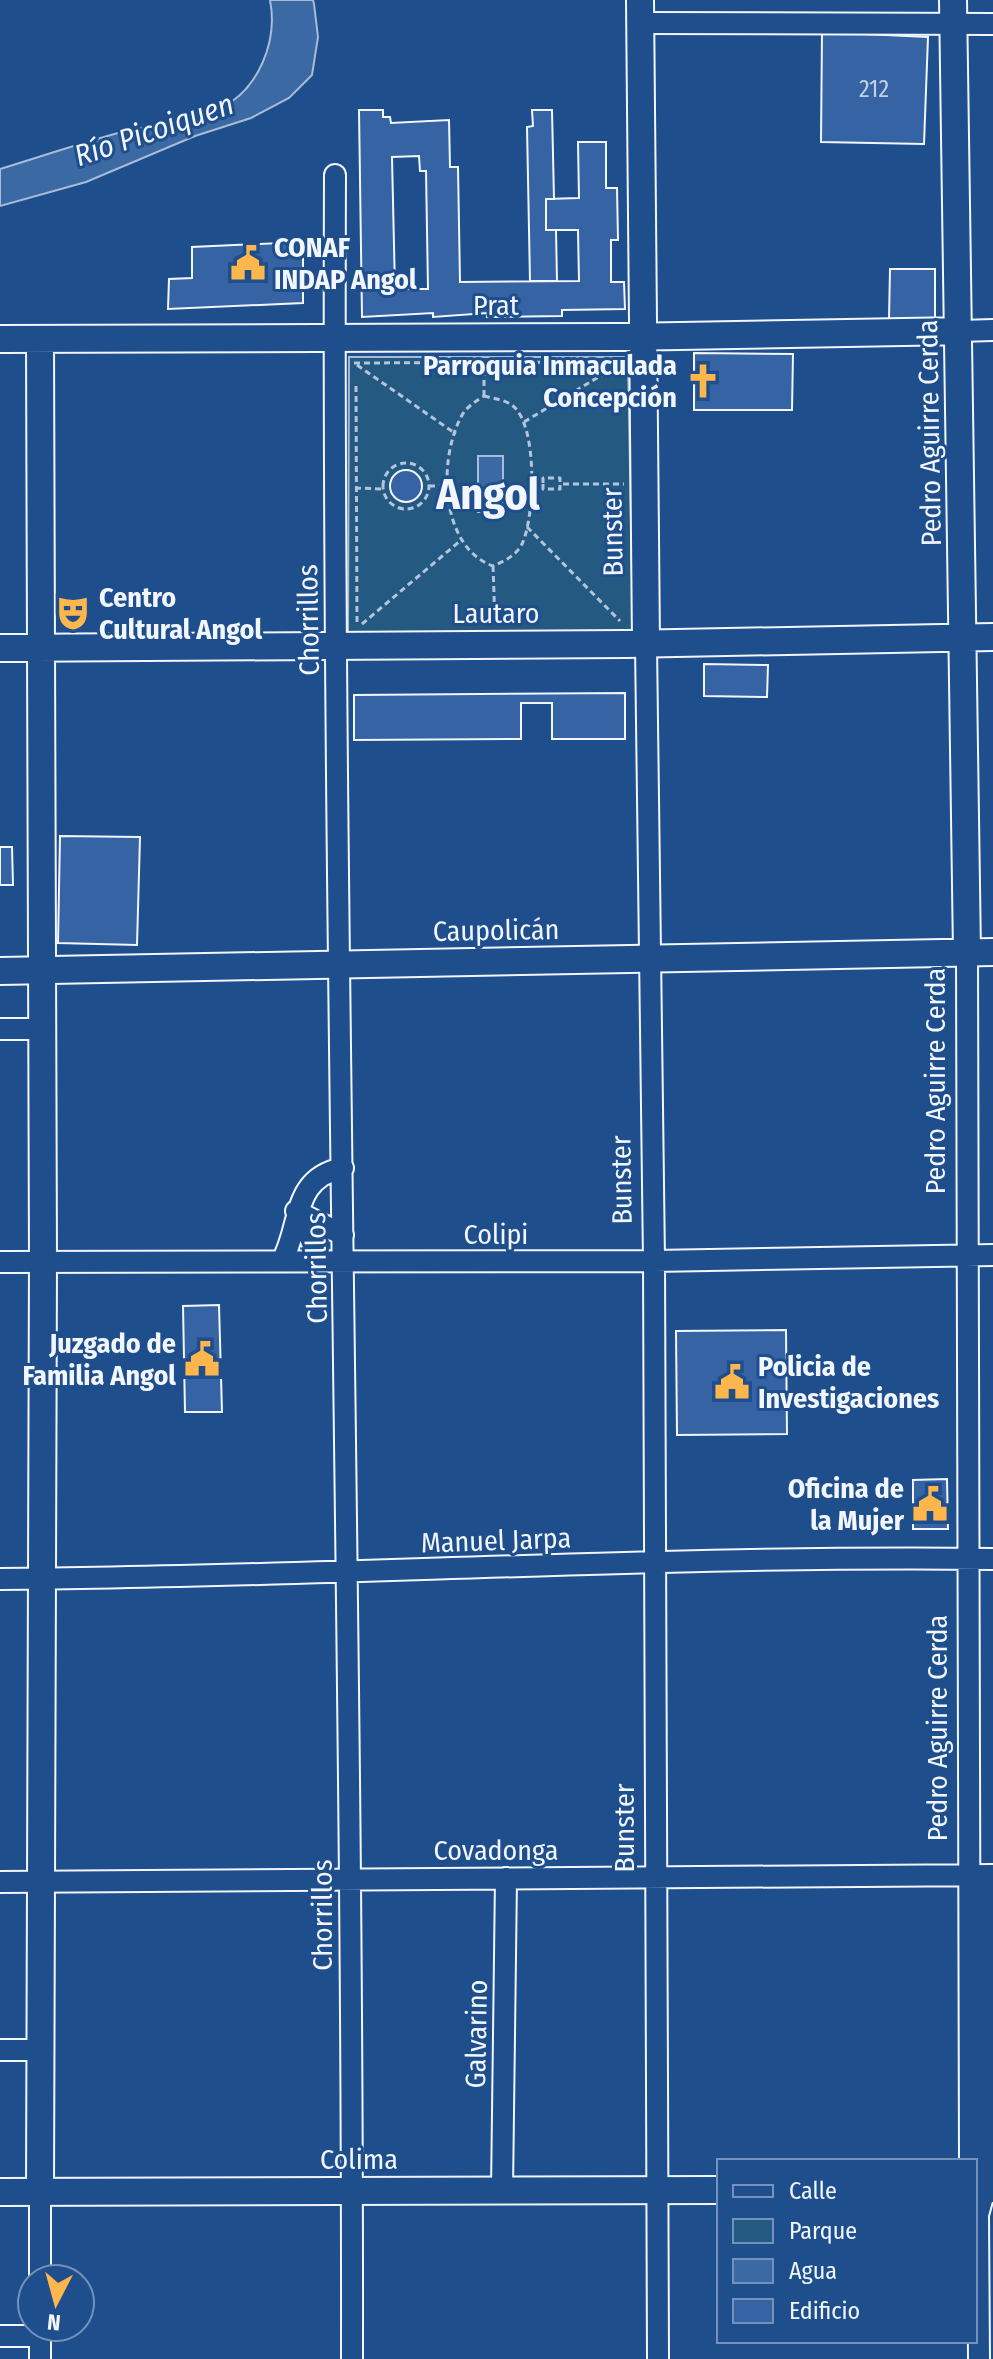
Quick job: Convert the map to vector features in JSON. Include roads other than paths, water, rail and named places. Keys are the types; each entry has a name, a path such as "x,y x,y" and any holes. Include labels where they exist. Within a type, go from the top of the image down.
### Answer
{"main road":[{"name":"Bunster","path":"640,11 636,353 644,483 646,644"},
{"name":"Pedro Aguirre Cerda","path":"953,12 967,953"},
{"name":"Prat","path":"0,339 340,344 636,353 960,331"},
{"path":"40,339 43,1262 40,2192"},
{"name":"Lautaro","path":"0,648 646,644 993,637"},
{"name":"Caupolicán","path":"0,971 993,952"},
{"name":"Colima","path":"0,2192 717,2190"}],"street":[{"path":"640,11 953,12 993,24"},
{"name":"Chorrillos","path":"335,175 340,344 335,488 349,1573 352,2359"},
{"name":"Prat","path":"960,331 993,330"},
{"name":"Bunster","path":"646,644 654,1261 658,2359"},
{"name":"Pedro Aguirre Cerda","path":"967,953 969,1559 984,1875 981,2198 986,2280 979,2359"},
{"path":"0,1029 42,1029"},
{"path":"282,1261 293,1236 296,1211 313,1181 343,1168"},
{"path":"296,1211 343,1235"},
{"path":"296,1211 322,1261"},
{"name":"Colipi","path":"0,1262 654,1261 993,1255"},
{"name":"Manuel Jarpa","path":"0,1579 349,1573 656,1563 993,1559"},
{"name":"Pedro Aguirre Cerda","path":"970,2159 984,1875"},
{"name":"Covadonga","path":"0,1882 984,1875"},
{"name":"Galvarino","path":"502,2191 506,1878"},
{"path":"0,2050 41,2050"},
{"path":"40,2192 40,2263"}],"water":[{"name":"Río Picoiquen","path":"270,0 313,0 314,4 318,37 312,75 289,98 251,118 195,136 86,182 0,206 0,169 118,133 195,117 233,101 255,77 268,47 272,16"},
{"path":"478,456 503,456 503,512 478,512"}],"place":[{"name":"CONAF INDAP Angol","path":"248,263"},
{"name":"Parroquia Inmaculada Concepción","path":"703,381"},
{"name":"Centro Cultural Angol","path":"73,613"},
{"name":"Juzgado de Familia Angol","path":"202,1359"},
{"name":"Policia de Investigaciones","path":"732,1382"},
{"name":"Oficina de la Mujer","path":"930,1504"}],"district":[{"name":"Angol","path":"488,494"}]}
